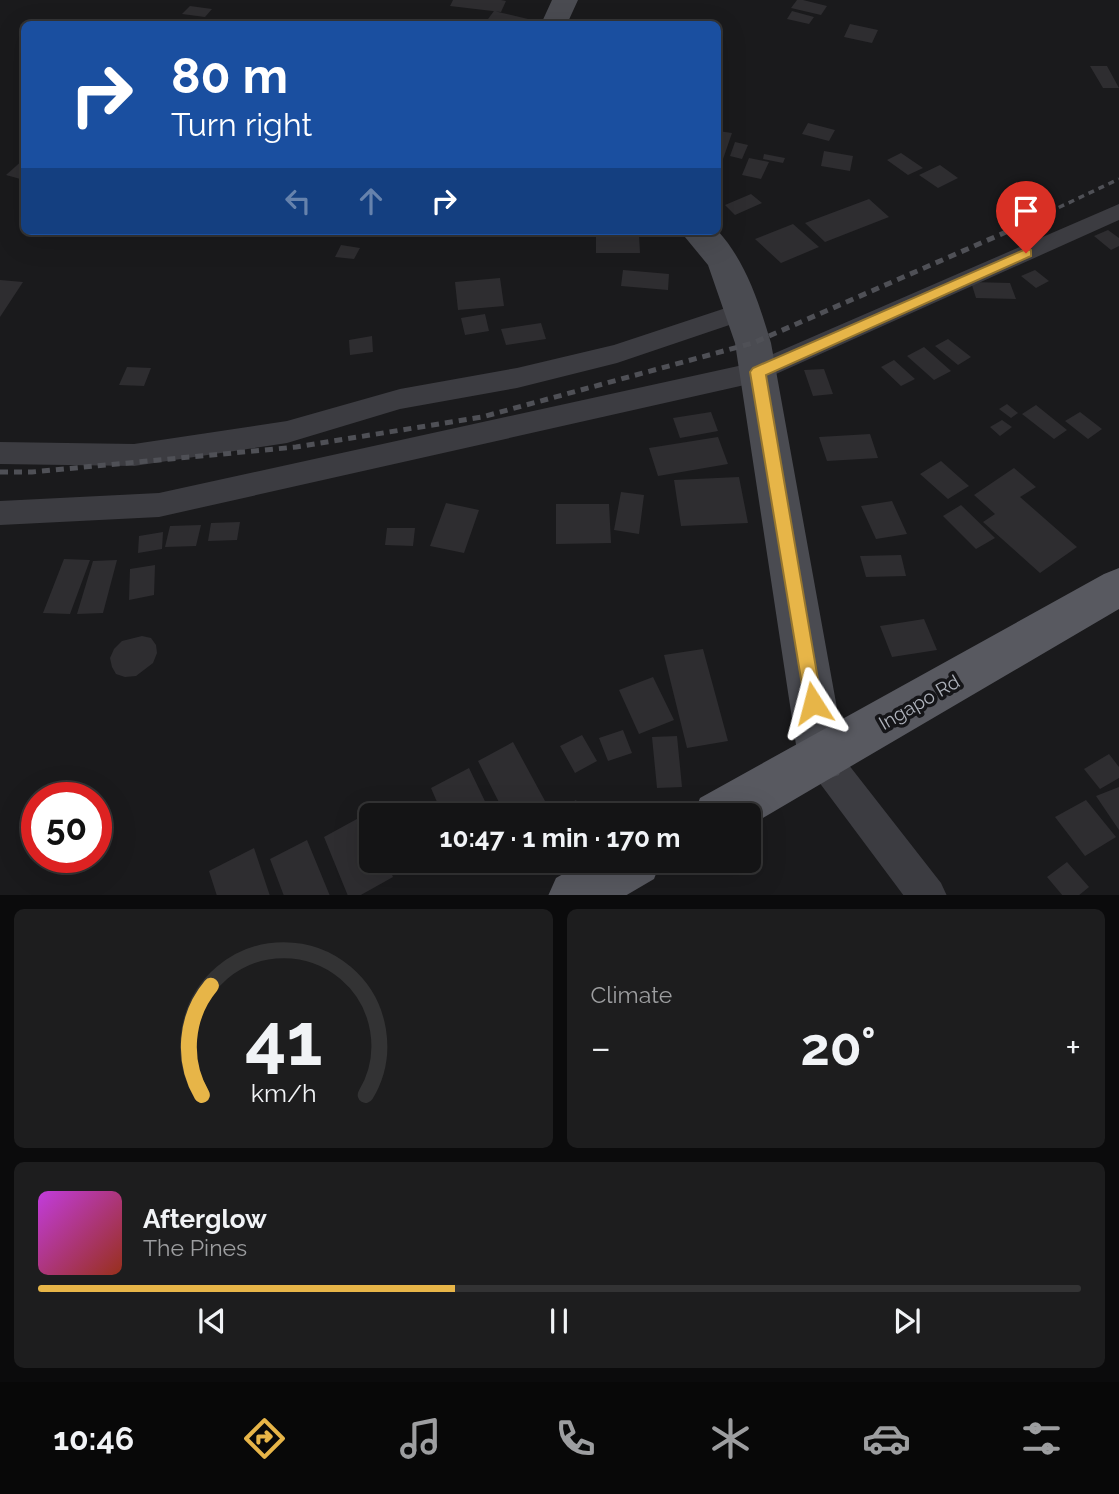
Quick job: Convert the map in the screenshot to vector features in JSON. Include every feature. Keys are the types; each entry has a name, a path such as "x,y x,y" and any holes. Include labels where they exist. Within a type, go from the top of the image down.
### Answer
{"main road":[{"path":"556,21 566,0"},
{"path":"566,0 576,21"},
{"path":"705,235 721,258 744,311 754,343 822,758"},
{"name":"Ingapo Rd","path":"741,803 1119,587"},
{"path":"574,895 614,873"}],"street":[{"path":"0,513 159,505 758,372 1119,211"},
{"path":"0,453 134,455 287,432 400,399 517,378 617,354 744,311"},
{"path":"822,758 928,895"}],"building":[{"path":"453,0 506,1 501,12 450,6"},
{"path":"797,0 827,6 821,15 791,8"},
{"path":"190,6 212,9 205,17 182,14"},
{"path":"494,11 528,19 502,21 488,19"},
{"path":"792,11 814,17 809,24 787,19"},
{"path":"850,24 878,30 872,43 844,37"},
{"path":"1090,66 1107,66 1119,88 1103,88"},
{"path":"808,123 835,130 829,141 802,134"},
{"path":"721,131 732,133 721,159"},
{"path":"735,142 748,145 742,159 730,156"},
{"path":"824,151 853,156 850,171 821,166"},
{"path":"901,153 923,168 908,175 887,160"},
{"path":"764,154 785,158 783,163 763,159"},
{"path":"749,158 769,162 761,179 742,175"},
{"path":"21,162 21,179 6,175"},
{"path":"940,165 958,178 938,188 919,175"},
{"path":"751,194 762,203 735,215 725,205"},
{"path":"869,199 889,217 825,242 805,223"},
{"path":"793,224 819,247 781,263 755,239"},
{"path":"1108,230 1119,238 1119,246 1111,250 1094,236"},
{"path":"596,235 639,235 640,253 596,253"},
{"path":"341,245 360,248 354,259 335,257"},
{"path":"623,270 669,274 668,290 621,286"},
{"path":"1035,270 1049,281 1036,288 1021,276"},
{"path":"500,278 504,306 458,310 455,282"},
{"path":"0,280 23,282 0,317"},
{"path":"971,282 1010,283 1016,299 976,298"},
{"path":"485,314 489,331 465,335 461,318"},
{"path":"541,323 546,339 506,345 501,329"},
{"path":"372,336 373,352 350,355 349,340"},
{"path":"948,339 971,357 958,365 935,346"},
{"path":"924,347 951,371 934,380 907,356"},
{"path":"894,360 915,379 901,386 881,367"},
{"path":"127,367 151,368 144,386 119,385"},
{"path":"824,369 833,394 813,396 804,370"},
{"path":"1007,404 1018,413 1011,418 999,409"},
{"path":"1036,405 1067,430 1054,439 1022,414"},
{"path":"711,412 718,431 680,438 673,418"},
{"path":"1080,412 1102,429 1088,439 1065,421"},
{"path":"1002,420 1012,427 1000,436 990,427"},
{"path":"870,434 878,458 827,461 819,437"},
{"path":"718,437 728,464 658,476 649,448"},
{"path":"941,461 969,486 948,499 920,474"},
{"path":"1014,468 1036,487 1020,497 1077,547 1040,573 983,522 995,514 974,495"},
{"path":"739,477 748,523 681,526 674,480"},
{"path":"621,492 644,495 639,534 614,530"},
{"path":"892,501 907,534 876,539 861,506"},
{"path":"446,503 479,510 464,553 430,546"},
{"path":"556,504 609,504 611,543 556,544"},
{"path":"961,505 995,538 976,549 943,516"},
{"path":"240,522 237,540 208,541 211,523"},
{"path":"201,525 196,546 165,547 170,526"},
{"path":"387,528 415,528 413,546 385,545"},
{"path":"163,532 162,549 138,553 139,536"},
{"path":"901,555 906,576 866,577 860,556"},
{"path":"64,559 90,560 70,614 43,613"},
{"path":"117,560 103,613 77,614 93,561"},
{"path":"155,565 154,595 129,600 130,569"},
{"path":"924,619 937,650 892,657 880,626"},
{"path":"142,636 151,638 156,645 157,653 153,663 136,676 116,674 110,658 114,649 122,641"},
{"path":"703,649 728,741 687,748 664,655"},
{"path":"653,677 674,720 639,734 619,690"},
{"path":"623,730 632,753 608,761 599,738"},
{"path":"582,735 597,761 575,773 560,746"},
{"path":"677,736 682,787 657,788 652,737"},
{"path":"513,742 545,801 499,803 478,761"},
{"path":"1109,754 1119,767 1119,778 1100,789 1084,769"},
{"path":"469,768 486,803 437,803 431,788"},
{"path":"1119,787 1119,830 1096,796"},
{"path":"1086,800 1116,837 1085,856 1055,817"},
{"path":"359,818 359,873 391,873 393,877 361,895 348,895 324,837"},
{"path":"307,840 330,895 284,895 270,859"},
{"path":"254,848 270,895 217,895 209,871"},
{"path":"1067,862 1089,887 1079,895 1062,895 1047,877"}],"railway":[{"path":"1009,231 1119,179"},
{"path":"0,472 32,472 296,447 482,417 753,343 1013,229"}],"route":[{"path":"813,703 758,372 1026,253"}]}
